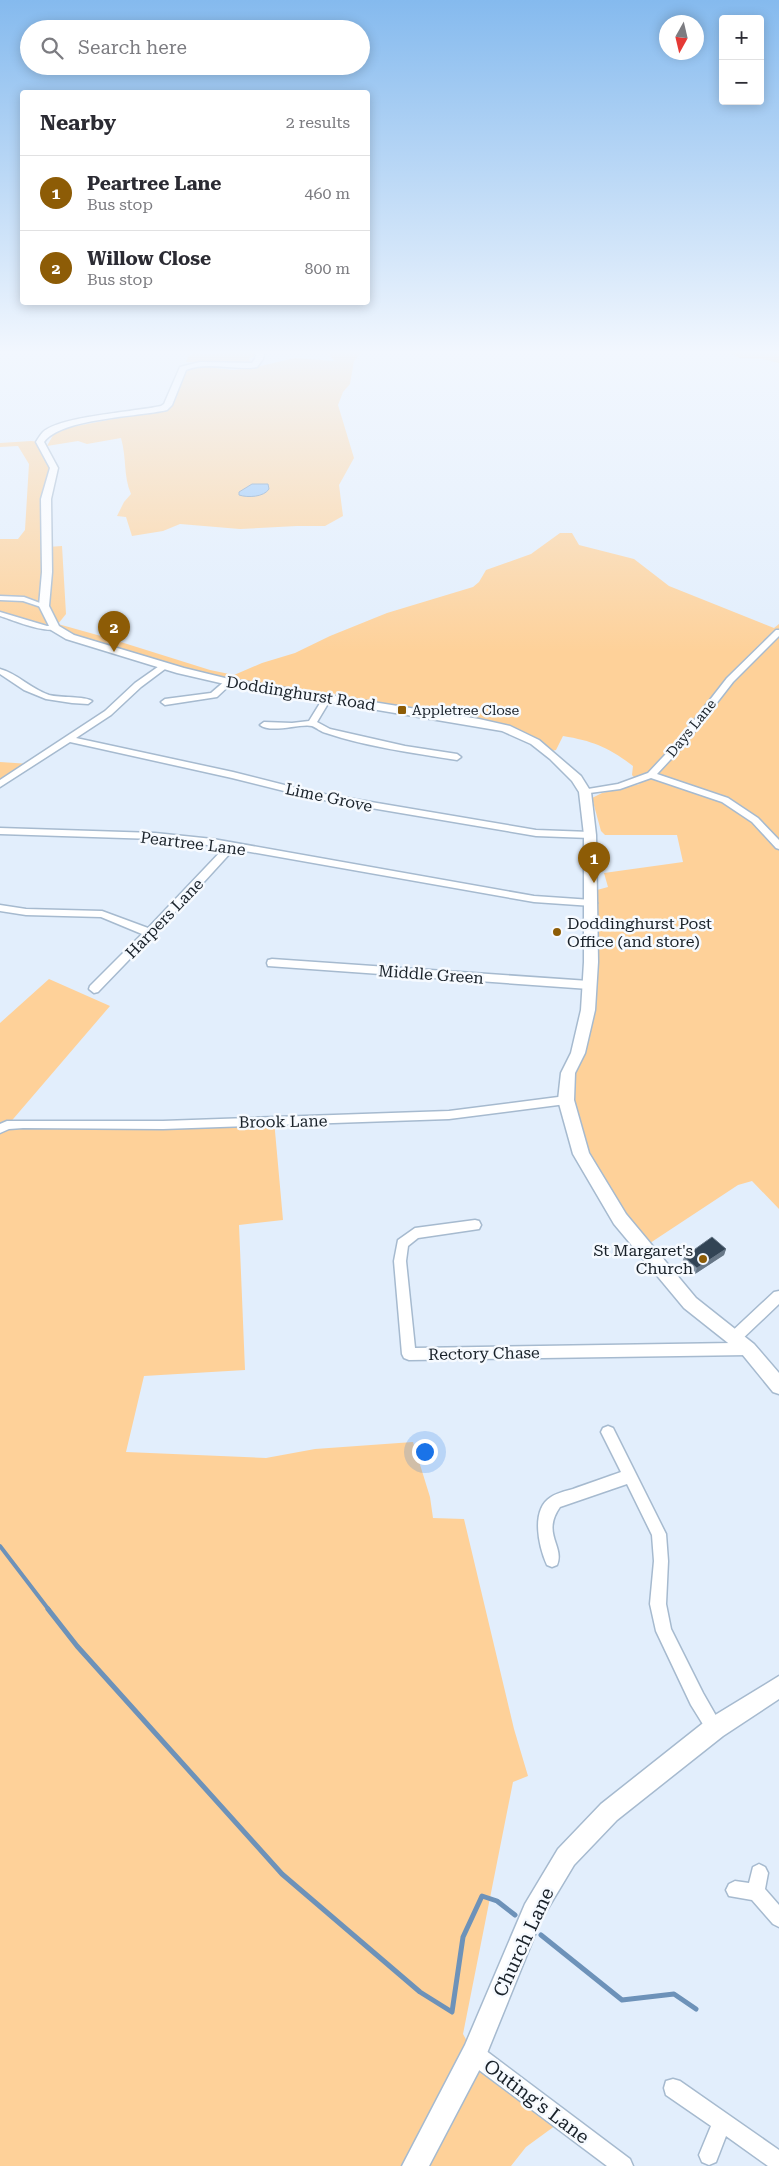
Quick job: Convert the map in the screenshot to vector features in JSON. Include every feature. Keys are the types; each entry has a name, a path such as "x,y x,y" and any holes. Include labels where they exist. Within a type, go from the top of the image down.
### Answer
{"street":[{"path":"44,450 54,468 46,499 46,590 44,606 55,628"},
{"path":"24,599 46,590"},
{"path":"0,598 24,599 44,606"},
{"path":"0,614 47,628 55,628"},
{"name":"Doddinghurst Road","path":"55,628 70,636 165,666 229,682 506,728 535,742 577,779 584,792 590,835 592,903 588,1010 578,1053 568,1072 566,1100 581,1154 620,1219 690,1303 748,1349 779,1386"},
{"name":"Days Lane","path":"584,792 620,786 651,775 681,743 730,680 779,632"},
{"path":"0,784 108,713 138,685 165,666"},
{"path":"0,671 12,676 28,688 44,696 68,702 88,701"},
{"path":"165,702 214,694 229,682"},
{"path":"312,723 328,697"},
{"path":"264,725 292,726 312,723 327,731 404,749 456,757"},
{"name":"Lime Grove","path":"70,739 234,775 312,795 536,833 590,835"},
{"path":"651,775 725,800 756,820 779,846"},
{"name":"Peartree Lane","path":"0,831 155,836 213,842 534,899 592,903"},
{"name":"Harpers Lane","path":"94,989 150,933 231,846"},
{"path":"0,908 26,912 102,914 150,933"},
{"name":"Middle Green","path":"272,963 589,985"},
{"name":"Brook Lane","path":"0,1129 7,1125 23,1124 163,1125 449,1115 566,1100"},
{"name":"Rectory Chase","path":"475,1224 415,1233 402,1244 400,1261 409,1354 748,1349"},
{"path":"734,1338 779,1296"},
{"path":"608,1432 659,1534 661,1562 658,1604 664,1631 697,1699 714,1728"},
{"path":"552,1560 543,1522 547,1512 555,1502 630,1476"},
{"name":"Church Lane","path":"415,2166 474,2054 533,1912 566,1858 609,1812 714,1728 779,1687"},
{"path":"756,1892 759,1873"},
{"path":"735,1890 756,1892 779,1918"},
{"name":"Outing's Lane","path":"474,2054 623,2166"},
{"path":"673,2088 779,2162"},
{"path":"708,2155 721,2123"}],"shaded area":[{"path":"20,450 45,450 50,458 52,481 47,547 62,546 66,614 58,624 210,670 234,675 262,663 295,653 330,636 387,613 473,587 479,582 486,570 531,554 560,533 572,533 579,545 634,559 669,586 774,628 779,624 779,1209 752,1181 738,1185 644,1247 581,1154 566,1100 583,1037 597,996 597,890 608,887 604,873 683,862 677,835 605,835 601,831 592,798 602,793 640,784 632,775 633,766 608,749 583,740 563,736 556,750 548,752 520,734 229,682 0,614 0,539 18,539 25,530 29,464"},
{"path":"123,450 352,450 354,458 339,485 343,516 325,526 240,529 180,524 163,531 132,536 126,517 117,516 124,502 131,494 127,480"},
{"path":"0,762 30,764 0,784"},
{"path":"49,979 110,1006 8,1125 274,1120 283,1220 239,1225 245,1370 144,1376 126,1452 266,1458 315,1449 413,1442 430,1497 433,1518 464,1519 514,1729 528,1776 513,1782 463,2034 474,2054 563,2120 526,2147 511,2166 0,2166 0,1023"}],"water":[{"path":"252,484 268,484 269,489 267,492 256,496 239,495 239,492"}],"building":[{"name":"St Margaret's Church","path":"712,1237 726,1249 697,1268 684,1257"}],"waterway":[{"path":"0,1546 49,1610"},
{"path":"48,1609 77,1646 282,1874 420,1992 452,2012 463,1937 482,1896 497,1901 515,1915"},
{"path":"541,1935 622,2000 674,1994 696,2009"}],"place":[{"name":"Willow Close","path":"114,652"},
{"name":"Appletree Close","path":"402,710"},
{"name":"Peartree Lane","path":"594,883"},
{"name":"Doddinghurst Post Office (and store)","path":"557,932"},
{"name":"St Margaret's Church","path":"703,1259"}]}
